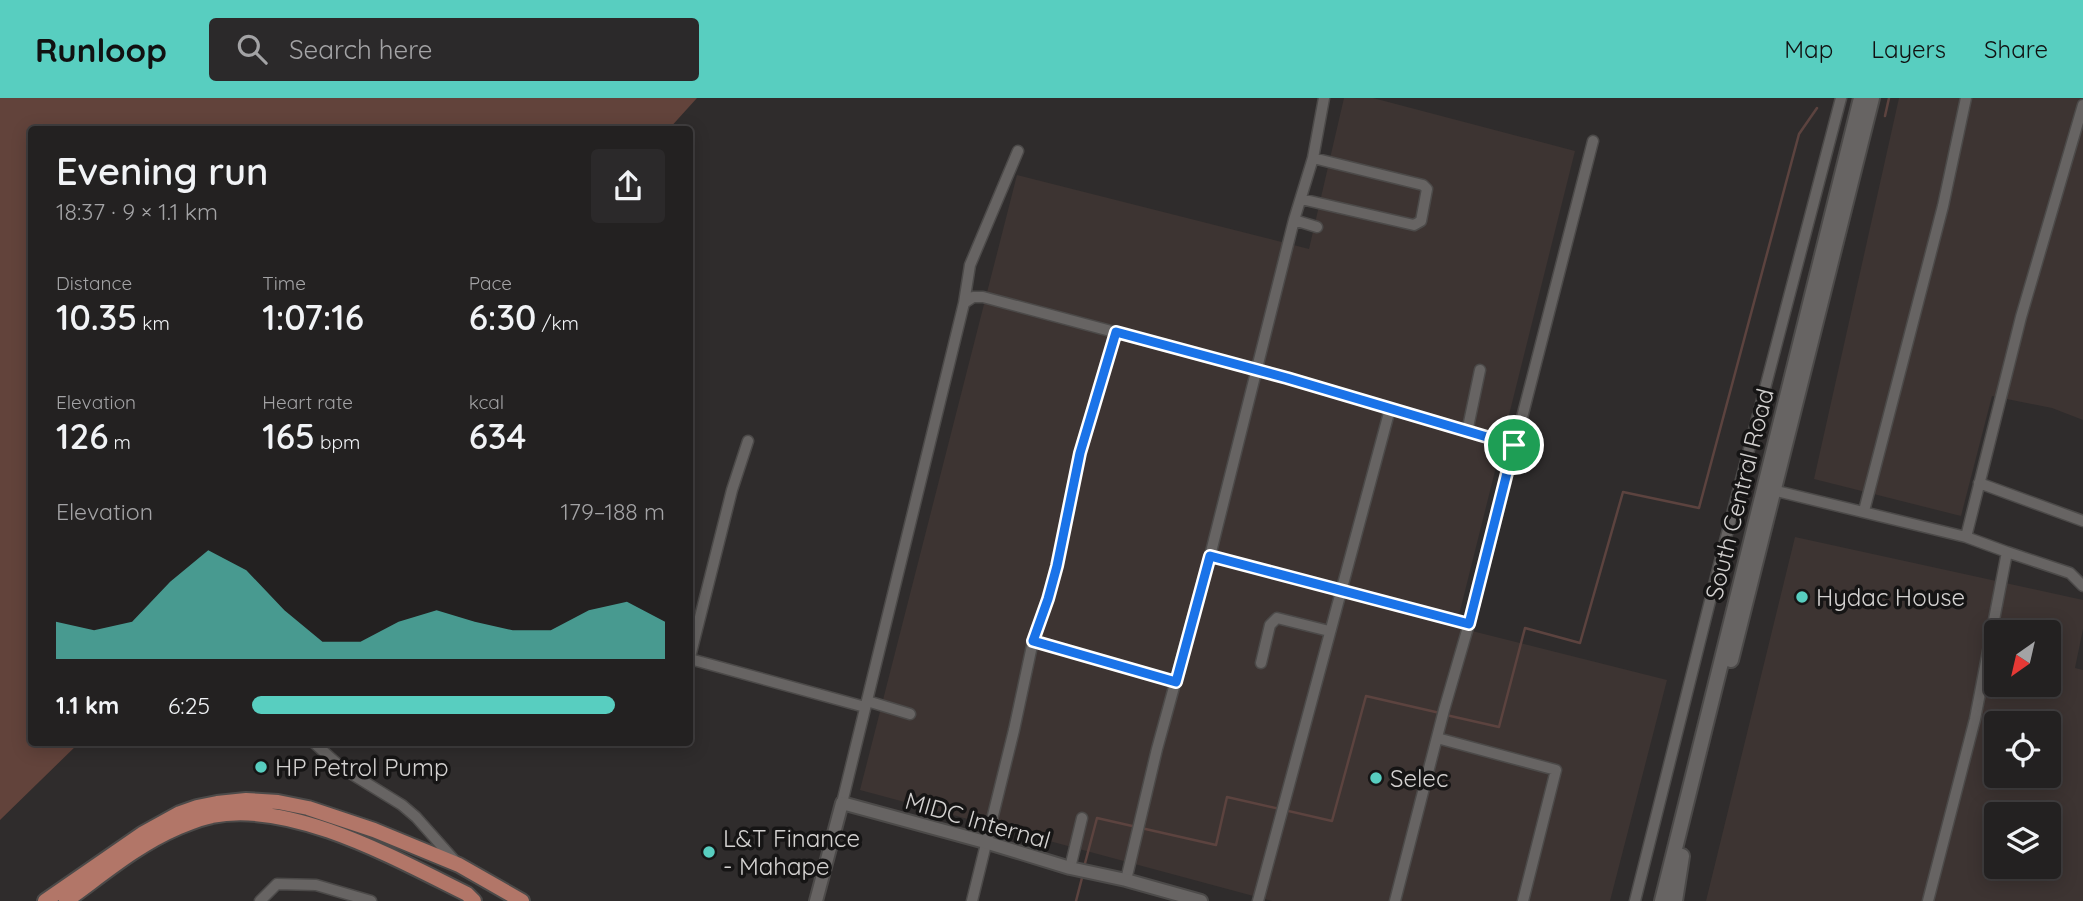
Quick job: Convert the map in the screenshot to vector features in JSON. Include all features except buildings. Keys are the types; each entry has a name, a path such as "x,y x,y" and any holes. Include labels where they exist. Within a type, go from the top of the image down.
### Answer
{"main road":[{"name":"South Central Road","path":"1675,901 1681,861 1861,98"},
{"name":"South Central Road","path":"1662,901 1872,98"},
{"path":"44,901 142,834 180,813 217,803 246,800 309,808 374,830 458,865 522,901"},
{"path":"66,901 139,849 175,829 211,816 247,813 299,821 348,837 473,899"},
{"path":"477,877 504,901"}],"street":[{"path":"1126,880 1294,220 1313,158 1324,98"},
{"path":"1635,901 1724,545 1841,98"},
{"path":"1864,511 1943,206 1966,98"},
{"path":"1966,537 2021,317 2083,105"},
{"path":"1395,901 1469,624 1592,141"},
{"path":"816,901 964,303 970,265 1018,151"},
{"path":"1301,199 1414,225 1421,221 1427,189 1423,185 1313,158"},
{"path":"1294,220 1317,227"},
{"path":"964,303 983,297 1257,370 1514,445"},
{"path":"971,901 1014,730 1033,641 1057,566 1080,453 1116,332"},
{"path":"1467,432 1480,370"},
{"path":"1258,901 1390,409"},
{"path":"693,646 732,490 748,440"},
{"path":"1979,483 2083,521"},
{"path":"1769,489 1966,537 2070,573 2083,586"},
{"path":"1928,901 1975,719 2007,552"},
{"path":"1210,556 1469,624"},
{"path":"1261,663 1270,625 1277,618 1329,631"},
{"path":"1033,641 1176,682"},
{"path":"693,659 910,714"},
{"path":"1438,735 1556,770 1523,901"},
{"path":"317,746 342,768 402,805 458,865"},
{"name":"MIDC Internal","path":"842,803 1070,868 1201,901"},
{"path":"1070,868 1082,818"},
{"path":"260,901 277,884 287,883 316,885 371,901"}],"shaded area":[{"path":"0,98 697,98 672,126 28,126 28,746 76,746 0,820"},
{"path":"1344,98 1373,98 1575,151 1456,627 1667,680 1610,901 1272,901 860,790 1017,175 1309,249"},
{"path":"1899,98 2083,98 2083,420 2052,408 1992,396 1961,516 1814,479"},
{"path":"1795,537 2083,600 2083,629 2075,668 2083,670 2083,901 1706,901"}],"waterway":[{"path":"1885,116 1889,98"},
{"path":"1446,715 1499,727 1525,628 1580,643 1623,492 1699,508 1799,134 1817,108"},
{"path":"1084,867 1097,818 1216,845 1227,797 1332,821 1366,696 1440,713"},
{"path":"1076,901 1083,874"}],"place":[{"name":"Hydac House","path":"1802,597"},
{"name":"HP Petrol Pump","path":"261,767"},
{"name":"Selec","path":"1376,778"},
{"name":"L&T Finance - Mahape","path":"709,852"}],"route":[{"path":"1116,332 1287,378 1514,445 1469,624 1210,556 1176,682 1033,641 1057,566 1080,453 1116,332"}]}
